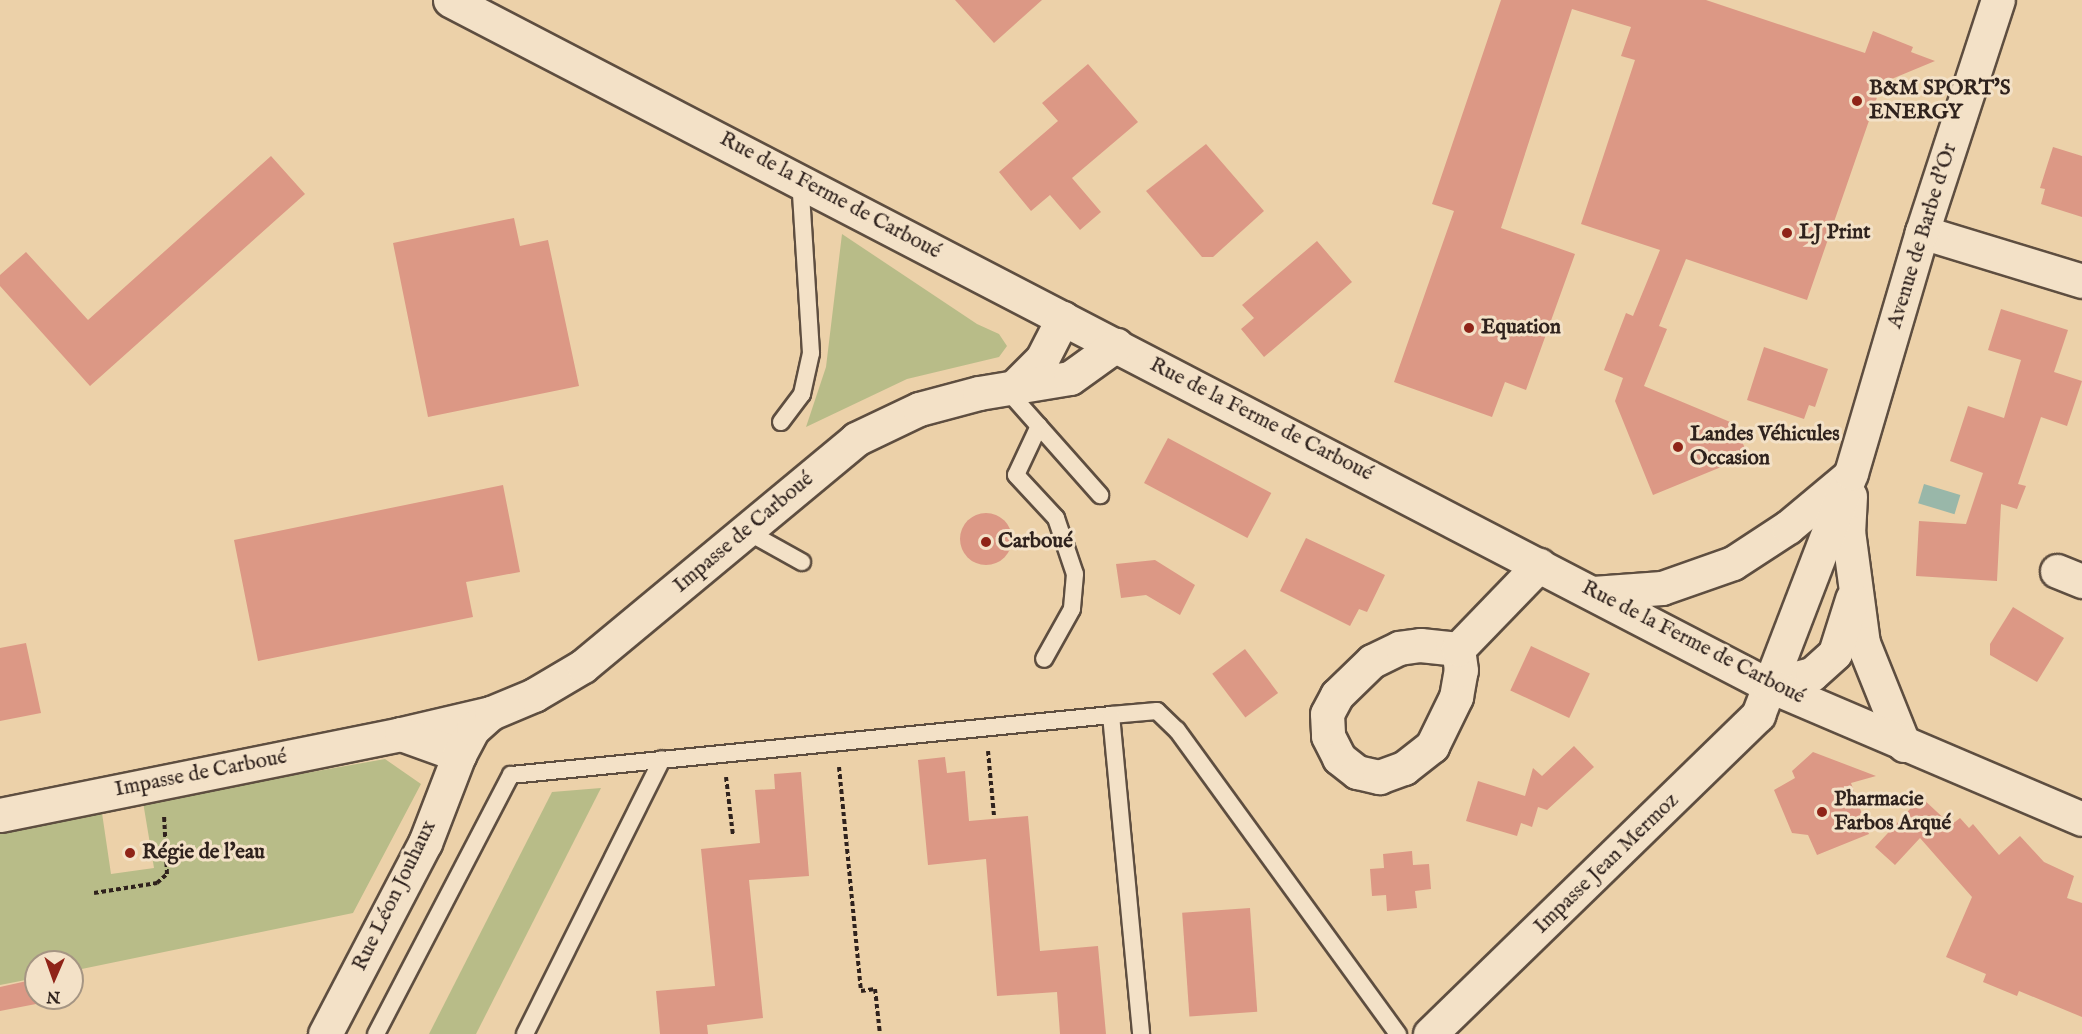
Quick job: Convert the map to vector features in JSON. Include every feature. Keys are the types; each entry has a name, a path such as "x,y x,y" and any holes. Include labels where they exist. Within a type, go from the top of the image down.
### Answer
{"street":[{"name":"Rue de la Ferme de Carboué","path":"450,0 1768,685 1904,745 2082,819"},
{"name":"Avenue de Barbe d'Or","path":"1768,685 1851,473 1922,232 1998,0"},
{"path":"1922,232 2082,281"},
{"path":"1010,388 1042,359 1063,318"},
{"name":"Impasse de Carboué","path":"0,815 401,734 491,713 534,695 583,666 856,439 919,409 1010,388 1070,378 1116,345"},
{"name":"Avenue de Barbe d'Or","path":"1851,473 1848,531 1863,643 1904,745"},
{"path":"1593,593 1662,588 1733,563 1788,527 1851,473"},
{"path":"1458,649 1539,565"},
{"name":"Avenue de Barbe d'Or","path":"1768,685 1812,674 1835,653 1850,614 1854,581"},
{"path":"1420,645 1458,649 1461,670 1456,697 1432,746 1404,768 1379,777 1357,772 1339,758 1328,736 1327,714 1337,695 1372,661 1399,648 1420,645"},
{"name":"Impasse Jean Mermoz","path":"1430,1034 1750,727 1768,685"},
{"name":"Impasse de Carboué","path":"459,755 473,729 491,713"},
{"path":"401,734 459,755"},
{"name":"Rue Léon Jouhaux","path":"325,1034 425,843 459,755"}],"lane":[{"path":"781,422 802,394 811,353 800,180"},
{"path":"1010,388 1039,426 1100,495"},
{"path":"1039,426 1016,475 1056,518 1075,574 1072,609 1044,659"},
{"path":"746,531 802,562"},
{"path":"376,1034 511,775 723,752 1157,711 1177,730 1398,1034"},
{"path":"1111,715 1141,1034"},
{"path":"525,1034 662,759"}],"path":[{"path":"985,727 994,816"},
{"path":"837,742 861,991 875,989 880,1034"},
{"path":"723,752 733,836"},
{"path":"94,894 157,883 167,874 163,782"}],"green space":[{"path":"842,234 977,324 999,334 1007,346 999,357 907,379 806,427 826,367"},
{"path":"385,759 421,784 353,913 84,969 84,950 24,950 24,980 0,985 0,833 102,813 111,874 154,868 143,802"},
{"path":"601,788 476,1034 429,1034 552,792"}],"shaded area":[{"path":"1924,484 1960,495 1954,514 1918,503"}],"building":[{"path":"955,0 1042,0 994,43"},
{"path":"1501,0 1706,0 1865,53 1873,31 1913,47 1911,52 1935,61 1882,83 1807,300 1686,259 1659,326 1667,329 1644,386 1735,424 1748,456 1653,495 1615,401 1623,378 1604,370 1626,313 1633,316 1660,250 1581,224 1635,60 1621,56 1631,27 1572,9 1501,228 1575,254 1526,390 1505,382 1492,417 1394,382 1454,211 1432,204"},
{"path":"1088,64 1138,122 1072,178 1101,212 1080,230 1050,195 1031,211 999,172 1058,121 1042,103"},
{"path":"1206,144 1264,211 1213,257 1202,257 1146,191"},
{"path":"2053,147 2082,156 2082,217 2041,204 2045,189 2040,188"},
{"path":"271,156 305,194 90,386 0,286 0,275 26,252 88,320"},
{"path":"514,218 520,246 548,240 579,386 428,417 393,243"},
{"path":"1317,241 1352,282 1264,357 1241,329 1254,318 1242,305"},
{"path":"2001,309 2068,330 2054,372 2082,381 2067,426 2041,417 2018,484 2026,486 2017,509 2001,504 1997,581 1916,576 1919,521 1966,524 1983,473 1950,461 1968,406 2004,418 2021,360 1988,350"},
{"path":"1764,347 1828,369 1815,407 1809,405 1804,419 1747,400"},
{"path":"1168,438 1271,493 1247,538 1144,483"},
{"path":"503,485 520,572 466,582 473,617 258,661 234,540"},
{"name":"Carboué","path":"981,513 991,513 1005,520 1012,539 1005,558 991,565 981,565 971,561 964,554 960,544 960,534 964,524 971,517"},
{"path":"1306,538 1385,575 1367,612 1359,609 1350,626 1280,591"},
{"path":"1155,560 1195,585 1180,615 1146,595 1121,598 1116,564"},
{"path":"2013,607 2064,638 2037,682 1990,655 1990,644"},
{"path":"26,643 41,713 0,721 0,648"},
{"path":"1531,646 1590,673 1569,718 1510,690"},
{"path":"1245,649 1278,693 1245,718 1212,674"},
{"path":"1574,746 1594,767 1547,810 1538,807 1532,827 1521,823 1517,836 1466,821 1478,781 1525,796 1533,768 1542,776"},
{"path":"1813,752 1876,776 1851,783 1869,834 1817,855 1808,835 1792,833 1774,790 1795,778 1792,771"},
{"path":"945,757 947,773 965,771 969,821 1028,816 1040,951 1098,946 1106,1034 1060,1034 1057,992 997,996 986,859 928,865 918,760"},
{"path":"801,772 809,876 749,880 763,1018 707,1025 708,1034 660,1034 656,991 715,986 701,849 760,843 755,790 775,789 774,774"},
{"path":"1921,797 1951,825 1960,818 1969,828 1973,824 1999,855 2020,836 2044,862 2074,876 2067,898 2082,903 2082,1017 2019,991 2017,996 1983,982 1986,974 1946,957 1972,897 1920,838 1895,865 1875,847"},
{"path":"1412,851 1413,865 1429,864 1431,889 1415,891 1417,908 1387,911 1386,895 1372,896 1370,869 1384,868 1383,854"},
{"path":"1250,908 1257,1012 1189,1016 1182,913"},
{"path":"24,982 24,1006 0,1011 0,987"}],"place":[{"name":"B&M SPORT'S ENERGY","path":"1857,101"},
{"name":"LJ Print","path":"1787,233"},
{"name":"Equation","path":"1469,328"},
{"name":"Landes Véhicules Occasion","path":"1678,447"},
{"name":"Carboué","path":"986,542"},
{"name":"Pharmacie Farbos Arqué","path":"1822,812"},
{"name":"Régie de l'eau","path":"130,853"}]}
